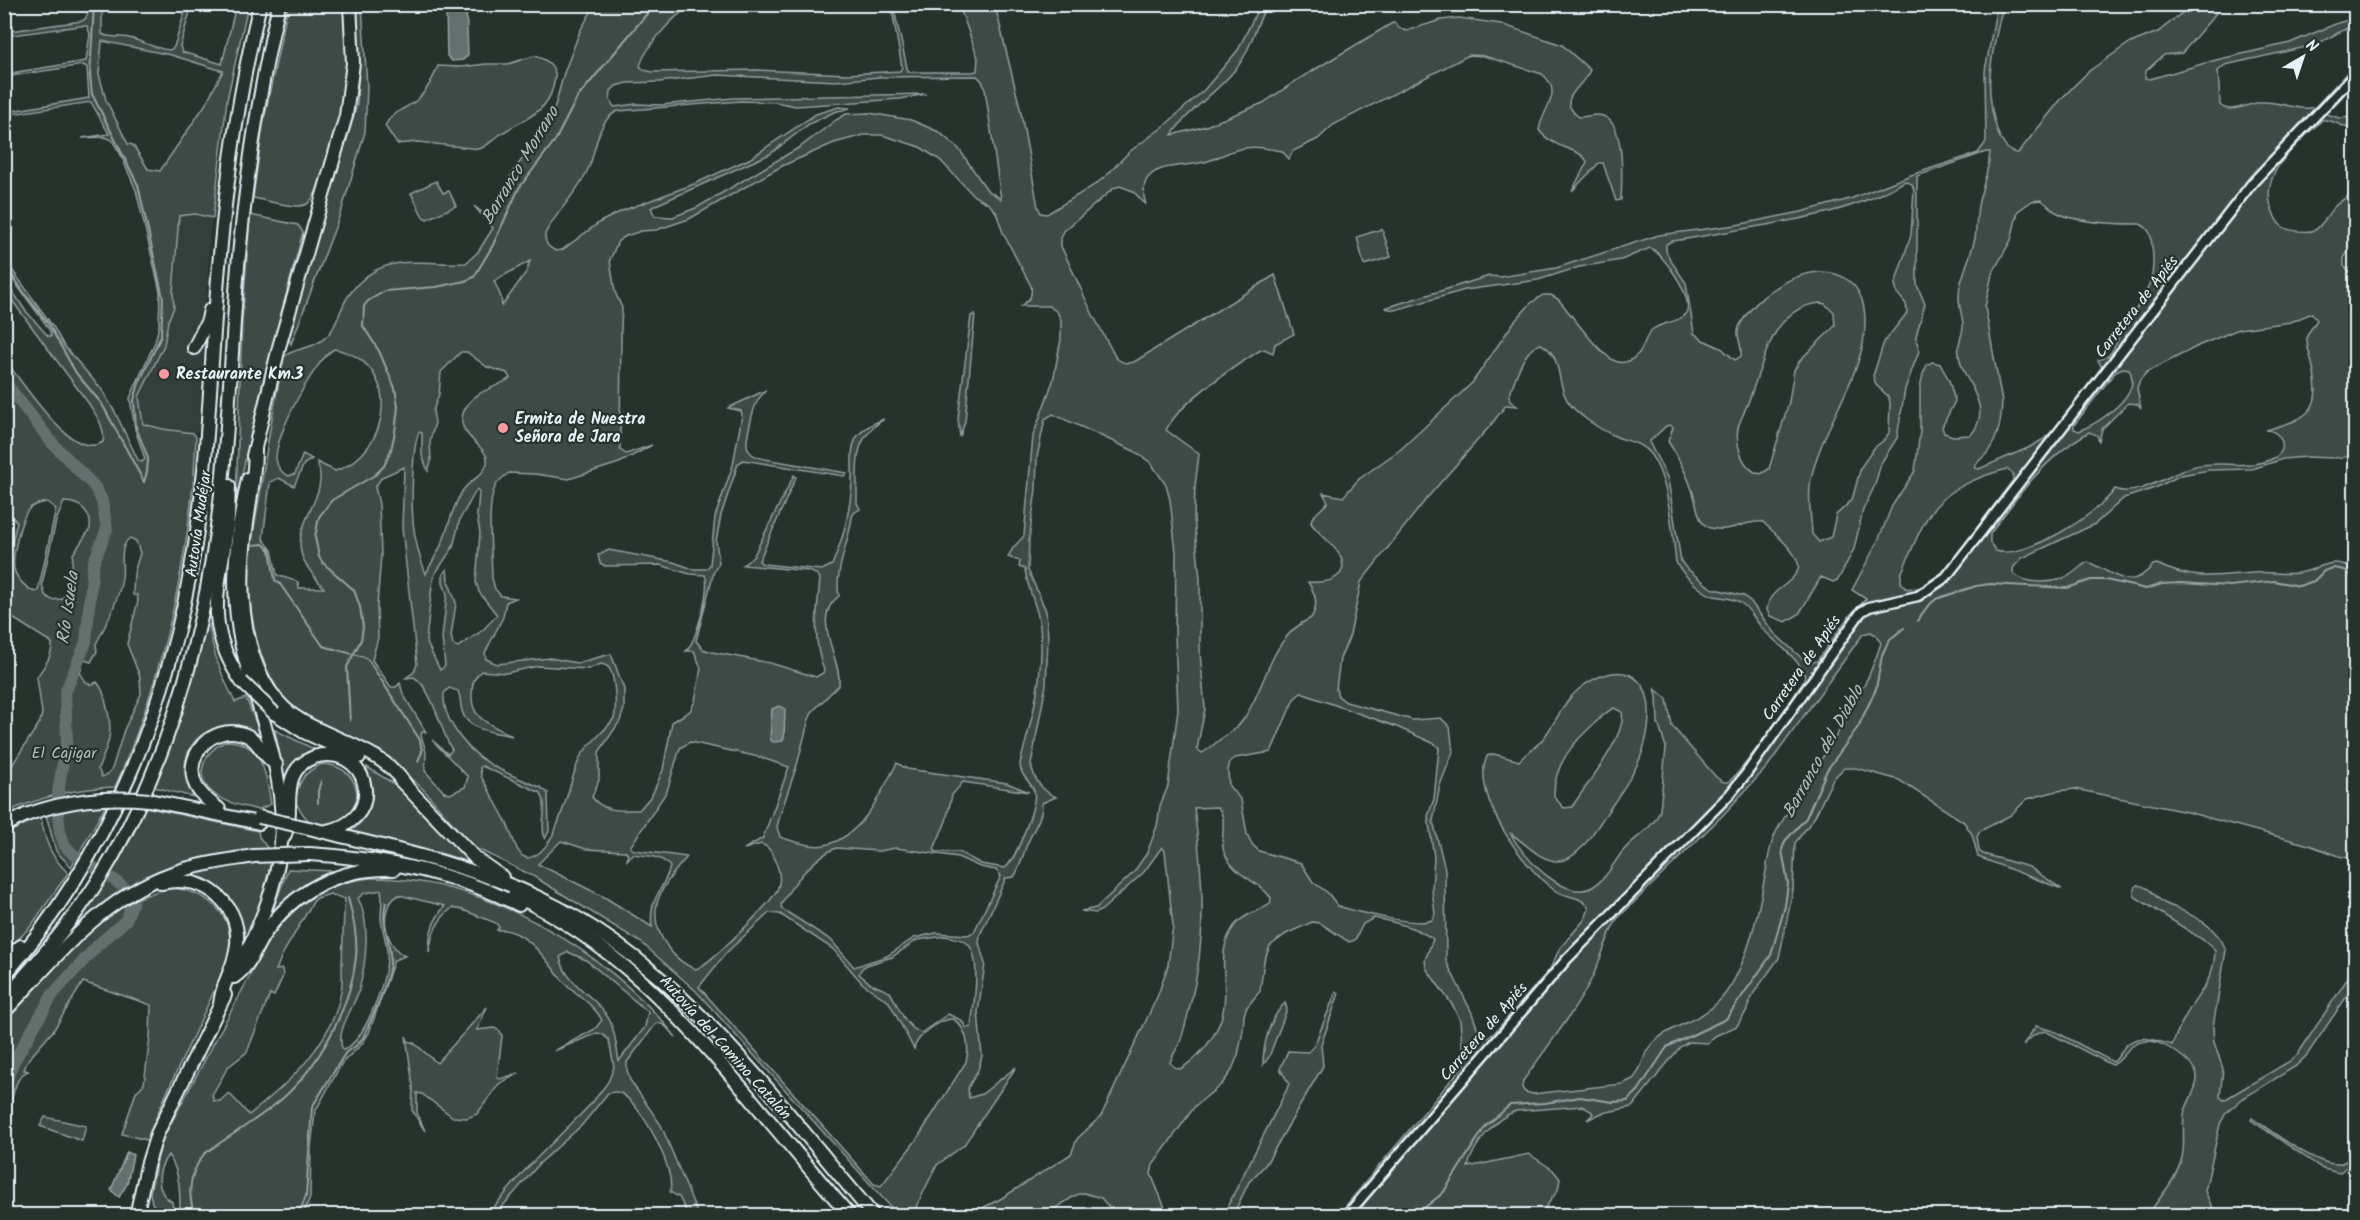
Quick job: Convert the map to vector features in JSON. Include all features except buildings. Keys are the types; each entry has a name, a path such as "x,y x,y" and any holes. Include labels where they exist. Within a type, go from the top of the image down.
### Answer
{"highway":[{"name":"Autovía Mudéjar","path":"4,976 64,900 96,847 138,756 169,664 192,561 205,460 222,236 238,112 260,4"},
{"name":"Autovía Mudéjar","path":"4,999 54,942 87,898 112,857 138,805 161,748 194,645 214,544 225,445 238,266 247,181 279,4"},
{"path":"136,1215 157,1134 234,977 268,901 276,874 281,841 281,803 276,764 247,664 236,605 234,577 237,542 255,448 279,347 348,105 353,48 350,4"},
{"path":"194,348 208,320 215,247 222,236"},
{"path":"199,429 199,454 205,460"},
{"path":"225,445 230,457 228,516 216,591 216,621 225,652 242,682 274,713 304,732 383,770 406,785"},
{"path":"255,448 255,468 244,548 243,584 247,626 259,668 274,695 292,714 374,757 396,774 475,858 527,897"},
{"path":"219,809 201,793 193,777 196,754 207,740 224,732 241,733 257,742 270,760 276,764"},
{"path":"281,841 286,834 288,794 294,774 311,758 333,755 344,759 357,769 363,779 365,796 362,807 353,820 343,827 324,832"},
{"path":"4,826 56,804 115,797 149,800 309,831 444,869 527,897"},
{"path":"149,800 168,798 259,820"},
{"path":"309,831 324,832 447,863 527,897"},
{"path":"4,1012 89,923 111,905 149,883 194,867 254,856 309,854 374,860 434,873 475,886 516,903 580,939 627,975 716,1058"},
{"path":"234,977 244,970 262,937 277,918 295,899 318,884 340,875 364,870 391,869 434,873"},
{"path":"149,883 156,885 178,880 198,883 214,892 228,906 236,924 237,945 221,991 220,1005"},
{"name":"Autovía del Camino Catalán","path":"527,897 562,910 622,947 672,989 706,1021 874,1215"},
{"name":"Autovía del Camino Catalán","path":"527,897 621,962 667,1004 850,1215"},
{"path":"4,961 25,942 55,902 64,900"}],"street":[{"name":"Carretera de Apiés","path":"1346,1215 1567,959 1730,794 1753,765 1853,621 1869,607 1918,596 1946,577 2253,182 2355,73"}],"shaded area":[{"path":"446,5 466,5 468,55 463,60 452,61 447,56"},
{"path":"195,214 211,218 199,420 201,429 193,433 142,424 139,406 142,389 167,335 168,321 174,307 173,292 179,216"},
{"path":"779,706 785,709 784,738 782,741 773,742 770,739 772,709"},
{"path":"127,1152 133,1155 127,1184 119,1197 111,1190"}],"green space":[{"path":"891,4 908,72 977,71 978,58 959,5 995,5 1020,108 1038,207 1041,213 1047,214 1096,184 1129,152 1163,127 1204,90 1238,50 1260,5 1267,5 1240,64 1185,118 1172,135 1206,126 1263,103 1394,22 1406,31 1441,20 1459,18 1501,24 1562,45 1590,70 1572,93 1569,104 1579,117 1601,115 1613,124 1620,144 1621,200 1616,201 1603,163 1599,163 1572,191 1587,162 1579,154 1551,141 1539,130 1552,94 1549,81 1542,74 1484,56 1469,55 1333,125 1318,139 1293,151 1289,159 1282,151 1242,148 1205,162 1160,170 1146,181 1144,191 1146,205 1133,191 1120,186 1114,188 1064,231 1061,246 1116,358 1123,362 1134,362 1275,275 1294,334 1275,344 1273,353 1264,349 1259,351 1208,386 1183,408 1166,430 1199,454 1194,518 1200,579 1200,653 1205,709 1197,749 1202,753 1239,725 1256,697 1269,666 1285,638 1296,627 1311,618 1316,600 1308,582 1329,581 1340,574 1343,567 1339,553 1311,523 1312,518 1328,502 1323,493 1343,497 1359,479 1401,449 1472,383 1514,322 1531,303 1543,295 1551,295 1558,299 1601,350 1608,357 1620,362 1634,358 1653,329 1683,316 1688,306 1676,277 1662,258 1650,248 1621,260 1579,267 1538,280 1465,290 1395,310 1385,308 1489,276 1500,277 1556,268 1659,235 1736,225 1801,212 1850,199 1911,175 1978,153 1986,142 1985,71 1997,5 2003,5 1991,68 1992,109 2004,144 2010,151 2018,153 2062,98 2089,71 2128,44 2158,32 2192,5 2223,5 2182,53 2164,55 2146,71 2145,78 2150,79 2216,60 2290,43 2355,18 2355,24 2315,45 2225,65 2218,71 2220,105 2224,108 2234,109 2262,102 2309,108 2315,107 2355,64 2355,83 2326,114 2339,118 2355,117 2355,130 2322,120 2282,161 2270,185 2269,198 2275,216 2281,225 2290,230 2308,231 2318,228 2333,208 2355,192 2355,241 2344,258 2344,266 2350,272 2355,267 2355,453 2346,457 2283,459 2252,469 2209,470 2181,475 2155,488 2124,498 2095,524 2022,558 2013,568 2013,573 2025,580 2047,582 2062,579 2088,562 2113,575 2128,579 2144,574 2157,564 2181,573 2204,576 2298,573 2332,563 2355,569 2355,861 2309,845 2187,812 2075,789 2027,799 2011,815 1980,831 1977,837 1979,851 1983,854 2029,867 2062,889 1978,857 1972,834 1964,822 1899,780 1856,768 1844,768 1833,779 1814,818 1795,843 1793,890 1779,958 1753,994 1737,1026 1715,1036 1708,1043 1689,1042 1680,1047 1632,1107 1602,1113 1587,1120 1593,1114 1582,1106 1516,1111 1500,1120 1480,1141 1468,1167 1529,1154 1553,1170 1560,1179 1558,1190 1540,1215 1338,1215 1467,1061 1462,1045 1460,1020 1453,1006 1426,968 1425,960 1433,939 1412,928 1374,918 1363,924 1355,940 1349,942 1320,923 1312,922 1286,934 1270,946 1264,961 1260,991 1247,1007 1244,1015 1238,1055 1231,1072 1222,1084 1195,1106 1153,1165 1151,1174 1168,1215 1116,1215 1101,1198 1084,1193 1076,1195 1045,1215 969,1215 1002,1198 1071,1154 1077,1139 1101,1116 1158,995 1168,965 1173,926 1165,851 1162,847 1144,872 1102,910 1096,913 1081,911 1096,908 1134,872 1147,853 1168,786 1178,710 1175,636 1176,552 1170,500 1166,485 1151,463 1134,451 1053,414 1045,419 1037,457 1028,570 1046,611 1048,638 1046,685 1031,764 1039,784 1056,797 1042,803 1040,818 1019,868 1014,877 1006,878 980,935 979,943 985,964 978,1012 982,1056 978,1070 968,1088 969,1098 982,1094 1016,1067 964,1145 937,1165 916,1207 916,1215 898,1215 696,991 642,943 533,876 473,847 423,789 390,761 294,710 267,669 256,637 250,604 249,563 284,357 316,344 328,335 349,295 374,271 401,263 466,263 478,252 493,228 474,206 491,219 513,171 546,129 580,31 595,5 696,5 677,16 654,41 640,66 644,70 652,72 756,70 848,74 900,71 902,67","holes":["717,75 836,81 879,77 977,76 985,89 1001,199 987,190 959,149 939,132 911,120 869,113 846,114 800,147 698,207 673,217 655,216 651,208 656,205 770,154 809,124 834,112 850,108 839,107 816,114 749,159 600,222 562,250 556,251 548,245 545,234 585,176 606,121 618,111 741,101 775,102 796,106 900,99 926,94 733,98 614,107 610,100 611,91 616,86","864,135 882,135 920,147 940,160 974,196 989,204 996,212 1003,233 1031,286 1030,298 1021,306 1049,306 1057,312 1061,320 1061,339 1053,381 1033,436 1024,536 1008,557 1020,561 1019,567 1025,569 1039,619 1041,661 1036,696 1020,763 1023,775 1034,791 1033,807 1020,844 1005,868 981,864 959,852 936,852 934,849 946,821 952,795 963,782 1029,792 1007,783 907,769 897,763 869,812 850,833 838,840 820,846 802,844 780,837 777,827 809,719 813,711 839,685 839,674 829,639 827,615 831,605 839,596 838,577 852,517 860,509 857,503 858,456 866,436 884,419 863,431 854,444 848,514 832,565 822,570 763,564 759,561 796,477 794,475 753,557 743,565 809,571 818,575 820,579 817,636 824,670 816,677 770,663 712,652 703,649 696,641 714,571 719,563 716,541 721,515 738,464 743,460 844,476 847,473 765,459 751,453 747,445 750,424 758,400 766,390 728,408 741,411 742,415 733,465 715,517 710,565 706,569 693,569 673,562 609,550 598,555 600,563 605,566 660,565 690,574 705,575 706,591 702,614 686,651 694,651 701,668 695,701 690,711 672,722 663,770 652,795 639,810 607,808 592,797 599,780 599,752 620,721 624,709 624,689 611,654 577,663 550,658 497,664 486,659 485,653 503,617 506,602 516,598 501,596 495,589 492,578 491,506 492,495 498,483 509,473 569,479 619,463 652,445 626,454 620,450 622,308 615,292 610,260 618,241 641,231 656,230 689,219 782,166 834,143","1990,152 1978,206 1975,238 1959,296 1963,326 1959,357 1978,401 1980,412 1978,423 1971,435 1953,436 1944,433 1942,427 1955,401 1949,380 1940,364 1932,362 1927,365 1920,388 1920,431 1915,471 1892,506 1878,541 1852,590 1866,599 1849,616 1817,661 1807,663 1774,633 1744,596 1711,588 1685,567 1681,561 1668,479 1649,442 1666,426 1670,425 1673,428 1668,441 1685,471 1700,518 1706,526 1712,529 1724,529 1763,522 1791,551 1796,558 1798,570 1772,596 1767,610 1770,616 1786,622 1799,614 1821,577 1833,582 1838,580 1854,549 1863,510 1875,485 1881,463 1897,438 1905,389 1919,351 1916,336 1925,304 1917,285 1917,176","1905,181 1912,184 1914,190 1911,235 1895,284 1897,293 1906,304 1907,313 1884,342 1873,376 1876,385 1888,396 1890,402 1889,433 1874,448 1861,467 1852,500 1836,515 1831,537 1819,542 1812,534 1811,482 1818,454 1855,371 1861,350 1865,329 1864,308 1859,293 1849,281 1835,274 1820,272 1788,281 1759,301 1748,313 1738,329 1741,356 1735,360 1721,348 1694,333 1686,283 1671,261 1666,251 1666,244 1830,212 1868,199","2041,200 2056,212 2074,219 2140,224 2151,236 2153,271 2147,291 2114,348 2108,356 2098,360 2102,368 2044,439 1979,469 1975,468 1997,435 2002,409 1985,307 1992,274 2011,240 2018,211 2032,201","530,261 527,271 502,306 494,281","1825,304 1834,312 1835,326 1801,359 1794,370 1789,402 1769,469 1761,474 1748,467 1744,461 1738,446 1738,431 1768,347 1782,323 1792,313 1805,306","2312,313 2317,320 2307,339 2316,389 2315,400 2304,415 2266,430 2276,433 2282,441 2282,450 2279,454 2274,458 2254,464 2212,464 2192,467 2133,491 2115,489 2094,510 2060,533 2024,549 2008,552 1996,551 1990,543 1990,534 2034,477 2059,453 2089,432 2097,435 2099,442 2102,429 2128,403 2137,404 2141,409 2137,388 2147,372 2200,345 2239,329 2291,322","1541,344 1553,355 1564,393 1576,411 1602,430 1638,444 1650,454 1658,467 1668,499 1676,562 1682,572 1709,594 1744,605 1762,628 1799,664 1805,677 1743,767 1727,782 1715,776 1672,726 1667,699 1654,688 1657,695 1658,723 1666,747 1660,810 1649,827 1623,851 1603,878 1594,886 1583,890 1571,889 1546,875 1525,854 1511,834 1538,855 1551,860 1565,860 1582,847 1623,790 1640,759 1649,719 1649,705 1640,682 1630,675 1618,672 1593,680 1576,691 1542,740 1519,761 1494,754 1487,756 1484,772 1486,790 1502,829 1528,865 1554,890 1582,901 1589,908 1585,919 1560,948 1550,969 1489,1037 1480,1036 1472,1013 1446,961 1445,869 1433,821 1440,785 1453,752 1450,727 1441,718 1413,720 1346,702 1338,696 1336,689 1340,659 1350,635 1361,582 1427,498 1506,405 1517,406 1510,401 1509,395 1520,365 1529,352","334,349 356,357 371,370 380,388 382,407 378,427 369,446 354,461 335,471 317,462 320,474 319,485 300,541 305,562 324,588 299,588 298,582 277,575 272,550 263,539 270,482 279,478 294,486 304,464 312,459 303,454 295,474 289,476 280,469 276,459 282,433 316,368","461,352 467,352 487,367 507,373 510,378 477,395 468,404 463,415 462,424 465,431 483,450 487,463 480,475 466,487 460,496 443,541 426,574 417,547 413,522 413,469 419,432 422,433 422,455 428,471 431,462 430,441 435,423 433,411 439,394 441,372","2129,369 2132,379 2130,389 2117,407 2097,422 2079,431 2074,429 2074,425 2112,376 2118,370","404,467 402,528 417,664 414,672 406,678 414,677 421,683 431,700 452,750 448,754 432,740 468,777 465,787 450,794 444,792 425,771 426,752 421,735 422,732 426,732 403,694 400,683 396,687 391,687 372,660 378,638 377,606 381,555 379,504 375,487 382,477","2007,469 2013,474 2013,480 1946,569 1928,584 1917,588 1905,588 1901,582 1901,574 1925,521 1943,499 1969,483","477,489 479,493 477,516 480,533 476,582 479,592 497,615 483,630 458,647 453,645 451,636 456,603 448,580 447,569 443,574 447,594 442,638 445,666 440,670 426,641 435,574 453,547 460,519","1871,632 1876,635 1881,643 1861,693 1776,832 1749,943 1728,990 1711,1008 1652,1043 1634,1078 1622,1084 1533,1094 1525,1092 1522,1088 1523,1081 1584,993 1617,919 1722,816 1767,767 1863,634","601,664 608,667 613,678 614,718 581,756 555,831 547,844 538,853 527,858 522,856 517,849 506,821 481,776 480,768 482,766 541,793 544,804 543,833 545,839 549,831 548,793 481,758 462,740 447,715 444,693 449,688 458,691 462,711 470,723 482,730 512,736 490,725 475,710 472,702 472,686 481,671 506,673 538,666 588,669","1301,693 1397,727 1435,744 1439,748 1434,799 1428,816 1434,857 1432,890 1435,914 1432,920 1413,922 1338,906 1328,893 1313,882 1301,863 1259,851 1247,834 1241,800 1229,786 1230,762 1235,758 1271,752 1294,699","1614,708 1622,712 1618,734 1604,761 1572,807 1564,808 1554,797 1561,765 1572,746","690,742 759,757 789,767 763,838 744,849 761,844 769,849 778,871 778,888 765,906 740,932 696,969 685,964 669,949 661,936 656,912 662,890 687,857 634,850 630,847 667,791 680,748","1217,807 1221,811 1223,846 1229,861 1234,868 1271,898 1270,904 1243,918 1229,935 1225,945 1225,996 1219,1025 1203,1050 1180,1069 1170,1063 1183,1033 1196,980 1202,931 1201,883 1194,808","561,841 586,849 625,851 628,855 627,860 633,854 663,860 670,867 654,902 652,927 606,898 538,864","836,848 879,851 896,848 958,857 980,867 996,870 1001,876 974,932 968,935 936,933 914,938 887,956 854,967 831,940 782,909 781,905 785,897 804,872 820,857","769,913 780,914 833,949 862,983 889,1002 914,1049 919,1039 935,1025 953,1019 962,1027 968,1050 966,1062 917,1139 881,1186 874,1184 699,987 726,953","945,936 965,941 972,950 976,971 971,1027 967,1028 961,1020 948,1014 921,1033 915,1030 906,1021 890,992 871,984 859,974 862,968 892,957 917,940"]},
{"name":"El Cajigar","path":"90,5 102,5 102,34 134,39 157,48 170,50 174,47 187,5 192,5 180,46 182,52 222,64 236,5 248,5 227,100 213,218 195,214 179,216 173,292 174,307 168,321 164,345 139,397 143,424 193,433 196,437 193,481 181,571 172,616 147,704 115,787 58,794 5,813 5,776 40,722 42,713 37,677 50,657 52,643 5,613 5,570 17,522 5,513 5,362 64,432 78,442 91,445 103,442 104,437 100,422 89,404 5,291 5,280 25,310 48,336 51,336 45,323 5,269 5,260 54,328 64,346 102,390 138,460 142,462 145,459 135,429 130,398 155,342 159,326 160,291 136,190 112,140 105,137 82,138 109,134 91,102 5,115 5,112 89,98 87,67 83,65 4,77 5,74 86,61 90,34 87,26 5,36 4,32 82,21 86,18","holes":["102,41 171,55 223,71 205,105 160,171 148,169 133,145 128,144 106,100 99,74","47,502 56,509 38,591 35,592 18,578 14,559 17,539 26,514 29,509","64,502 70,502 80,506 87,513 90,529 73,554 70,588 62,599 52,600 45,595 42,584 56,521","130,538 136,541 140,553 134,573 133,595 137,595 138,601 127,644 140,677 141,694 124,730 112,769 102,777 98,769 109,737 110,722 103,692 99,685 97,682 91,685 86,682 80,673 84,660 91,662 97,651 96,644 115,603 122,578 123,551 126,541"]},
{"path":"288,5 344,5 346,23 346,78 337,125 320,183 313,196 303,206 253,198 263,125"},
{"path":"356,5 362,5 367,87 365,132 342,209 291,344 288,336 357,105 359,52"},
{"path":"534,56 547,61 554,69 555,78 549,97 538,111 482,148 418,142 397,144 385,126 395,113 413,103 421,95 438,66 508,64"},
{"path":"436,181 443,193 449,191 456,206 427,219 423,217 411,193"},
{"path":"250,215 298,225 303,232 264,377 236,501 242,322"},
{"path":"1382,229 1391,257 1364,265 1357,237"},
{"path":"975,314 965,421 960,437 958,418 971,316"},
{"path":"206,624 209,624 215,655 230,692 235,702 246,698 261,736 249,730 224,727 201,736 193,744 187,756 185,770 193,797 154,787 179,723"},
{"path":"275,730 316,750 298,760 287,779 284,779"},
{"path":"226,741 248,747 255,753 264,771 271,804 258,810 241,806 218,796 207,786 203,779 204,764 212,751"},
{"path":"322,764 335,766 345,771 356,788 357,798 347,816 336,823 324,826 310,822 295,802 302,779"},
{"path":"367,767 402,789 472,862 350,832 364,818 372,800 372,786"},
{"path":"106,805 71,867 56,851 46,815 68,808"},
{"path":"145,807 258,831 259,837 269,850 216,856 186,864 63,943 111,873 133,835"},
{"path":"41,816 49,847 68,873 31,926 5,953 5,834"},
{"path":"272,861 260,904 244,944 240,919 230,900 215,886 192,875 240,864"},
{"path":"288,869 334,871 300,889 271,915"},
{"path":"370,878 413,881 456,890 498,905 539,924 578,948 614,975 647,1005 676,1037 664,1025 659,1023 655,1025 627,1062 627,1070 630,1080 661,1125 698,1215 688,1215 679,1197 670,1192 668,1169 648,1124 630,1101 622,1094 615,1092 608,1093 582,1125 540,1163 495,1215 487,1215 526,1169 592,1103 608,1082 614,1067 609,1040 597,1033 554,1051 595,1029 602,1020 589,1004 562,980 534,947 517,934 507,930 497,930 499,927 496,923 452,908 436,928 429,953 432,928 445,906 399,895 387,908 386,927 392,944 405,956 394,960 369,1033 362,1044 342,1063 315,1112 311,1148 310,1197 303,1215 180,1215 178,1176 168,1155 161,1167 159,1180 162,1192 172,1202 174,1215 162,1215 152,1203 150,1193 161,1142 269,940 300,905 325,890","holes":["381,890 381,918 387,955 385,970 378,996 366,1024 359,1036 343,1050 341,1043 343,1028 357,997 364,968 365,919 358,898 365,893","330,894 345,899 342,988 329,1028 307,1061 279,1090 249,1115 229,1093 220,1101 214,1101 212,1095 228,1067 247,1052 270,994 274,996 283,976 282,969 276,970 282,955 317,898","568,952 586,960 648,1012 645,1027 619,1061 609,1019 597,1003 568,976 560,957"]},
{"path":"2137,885 2149,889 2164,903 2206,924 2218,935 2226,950 2213,1027 2214,1042 2223,1069 2220,1097 2224,1100 2298,1054 2355,967 2355,984 2307,1055 2296,1066 2242,1099 2226,1113 2220,1124 2205,1191 2218,1215 2147,1215 2171,1183 2182,1156 2184,1115 2197,1082 2195,1071 2185,1059 2161,1044 2148,1041 2134,1045 2117,1063 2112,1065 2045,1031 2034,1035 2023,1045 2036,1026 2056,1032 2113,1062 2125,1046 2136,1039 2154,1040 2172,1045 2182,1022 2208,980 2215,951 2211,945 2134,896 2134,889"},
{"path":"172,888 194,893 212,903 225,920 230,942 228,957 222,973 147,1140 122,1134 136,1092 144,1084 150,1037 151,1005 83,982 53,1031 28,1060 24,1070 29,1071 22,1075 16,1084 10,1110 5,1160 5,1018 79,939 99,922 121,907 145,896"},
{"path":"1336,992 1339,993 1321,1045 1323,1066 1266,1164 1249,1182 1233,1215 1223,1215 1287,1089 1289,1083 1280,1069 1288,1051 1308,1052 1314,1046"},
{"path":"1285,1003 1287,1009 1269,1057 1263,1065 1268,1031 1275,1016"},
{"path":"487,1007 477,1030 494,1028 500,1031 502,1036 497,1077 500,1079 519,1073 499,1084 477,1114 467,1118 453,1117 422,1094 417,1093 417,1113 425,1131 412,1110 413,1086 406,1036 408,1041 414,1043 437,1063"},
{"path":"45,1117 86,1126 82,1141 40,1126"},
{"path":"2252,1118 2293,1146 2317,1159 2340,1164 2348,1160 2355,1151 2355,1160 2339,1173 2323,1169 2251,1120"}],"waterway":[{"path":"94,4 90,75 92,94 138,185 163,298 161,336 139,383 134,400 136,427 148,458 144,482"},
{"name":"Barranco Morrano","path":"350,721 347,667 361,640 363,627 360,607 354,590 319,557 315,537 319,517 332,500 375,475 384,466 395,432 398,407 395,388 379,351 363,326 364,306 385,291 436,287 474,277 493,245 519,188 556,139 577,98 655,4"},
{"path":"4,263 48,323 76,373 102,404 144,482"},
{"name":"Río Isuela","path":"4,381 53,444 95,487 102,501 107,529 93,564 86,642 65,693 67,739 58,793 58,814 60,832 65,846 73,854 116,881 133,901 126,920 98,945 53,994 13,1063 4,1086"},
{"path":"254,545 263,544 270,550 275,580 323,646 364,657 369,661 420,740 422,752 418,761"},
{"name":"Barranco del Diablo","path":"1917,621 1936,599 1976,586 1990,584 2067,588 2091,580 2106,580 2146,589 2162,584 2230,586 2274,581 2299,586 2314,581 2324,571 2333,568 2345,570 2356,580"},
{"name":"Barranco del Diablo","path":"1414,1216 1443,1193 1485,1127 1510,1105 1545,1103 1580,1097 1613,1102 1627,1101 1638,1091 1667,1047 1726,1019 1771,955 1785,906 1788,884 1782,850 1785,841 1806,818 1827,770 1858,727 1876,689 1882,655 1889,640 1904,628"},
{"name":"Barranco Morrano","path":"318,803 321,781"},
{"name":"Barranco Morrano","path":"195,1216 190,1192 192,1176 204,1154 283,1098 309,1069 331,1034 348,995 356,957 356,935 348,898"},
{"path":"298,1216 306,1196 312,1107 346,1052 363,1038 385,984 390,962 385,921 386,902"}],"place":[{"name":"Restaurante Km.3","path":"164,374"},
{"name":"Ermita de Nuestra Señora de Jara","path":"503,428"}]}
